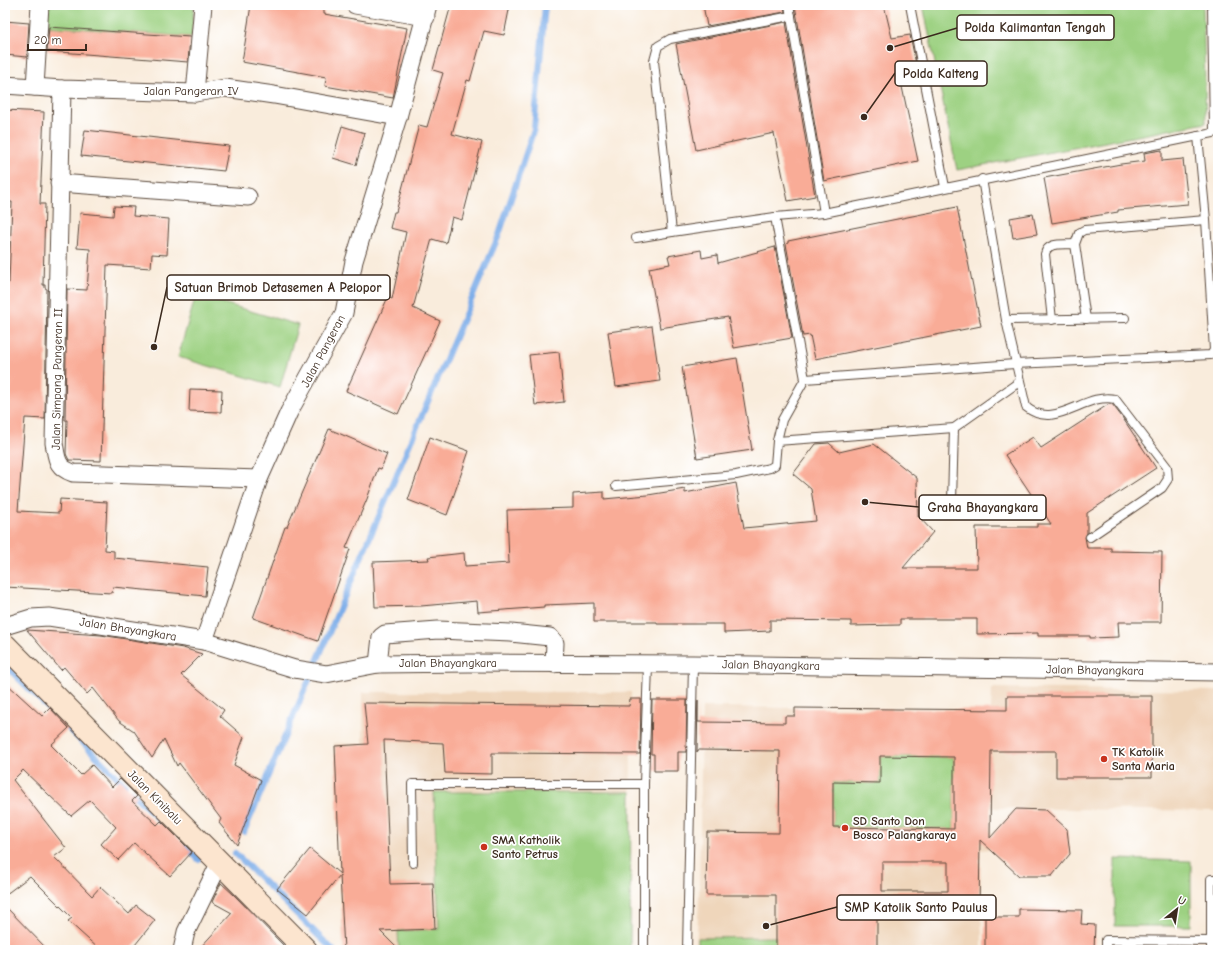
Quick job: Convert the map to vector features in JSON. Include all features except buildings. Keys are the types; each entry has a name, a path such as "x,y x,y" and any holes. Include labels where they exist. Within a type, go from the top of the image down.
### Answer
{"street":[{"path":"35,87 40,5"},
{"path":"195,93 203,5"},
{"path":"355,5 427,11"},
{"name":"Jalan Pangeran","path":"204,641 259,479 289,412 344,313 354,261 398,117 427,11"},
{"name":"Jalan Pangeran IV","path":"5,85 62,89 195,93 225,88 398,117"},
{"name":"Jalan Simpang Pangeran II","path":"62,89 54,443 58,463 64,470 73,473 259,479"},
{"path":"59,183 248,197"},
{"name":"Jalan Bhayangkara","path":"5,626 31,618 49,617 204,641 295,669 326,674 378,664 693,664 1218,672"},
{"path":"378,664 381,637 385,634 438,630 511,633 550,637 555,642 554,664"},
{"name":"Jalan Kinibalu","path":"5,645 306,950"},
{"path":"182,950 186,932 220,862"}],"lane":[{"path":"788,5 824,213"},
{"path":"910,5 945,187"},
{"path":"636,238 775,217 824,213 982,179 1216,132 1212,5"},
{"path":"672,232 654,61 658,46 670,39 791,16"},
{"path":"805,379 1016,364 1211,355 1214,350 1206,220 1198,136"},
{"path":"982,179 1006,320 1019,382 1026,407 1040,416 1048,416 1102,399 1114,399 1167,467 1168,479 1162,488 1090,538"},
{"path":"616,486 736,475 770,468 775,465 777,441 782,420 805,379 775,217"},
{"path":"1086,319 1075,244 1079,233 1084,230 1206,220"},
{"path":"1052,320 1045,254 1046,249 1051,245 1075,244"},
{"path":"1006,320 1126,318"},
{"path":"777,441 954,428 1019,382"},
{"path":"952,501 954,428"},
{"path":"688,950 693,664"},
{"path":"644,950 644,784 648,665"},
{"path":"413,863 412,784 644,784"},
{"path":"1106,950 1106,940 1211,946 1211,879 1218,879"}],"shaded area":[{"name":"SD Santo Don Bosco Palangkaraya","path":"992,688 1218,691 1218,811 991,808 991,849 980,850 982,950 696,950 699,899 702,707 991,710"},
{"name":"SMA Katholik Santo Petrus","path":"363,692 631,692 630,950 343,950 334,743 363,744"}],"green space":[{"path":"47,5 194,5 192,37 45,26"},
{"path":"923,5 1203,5 1206,123 957,170"},
{"path":"196,295 298,325 280,387 178,357"},
{"path":"880,756 954,757 954,829 833,827 833,782 880,783"},
{"path":"434,792 631,792 630,950 399,950 398,931 439,929"},
{"path":"1115,859 1191,861 1191,926 1115,926"},
{"path":"776,937 776,950 698,950 698,938"},
{"path":"1191,946 1191,950 1115,950 1115,947"}],"waterway":[{"path":"244,832 499,235 534,129 545,5"},
{"path":"5,665 54,714"},
{"path":"64,724 125,785"},
{"path":"131,792 166,826"},
{"path":"186,847 199,860"},
{"path":"235,853 333,950"},
{"path":"230,891 239,900"}],"place":[{"name":"Polda Kalimantan Tengah","path":"890,48"},
{"name":"Polda Kalteng","path":"864,117"},
{"name":"Satuan Brimob Detasemen A Pelopor","path":"154,347"},
{"name":"Graha Bhayangkara","path":"865,502"},
{"name":"TK Katolik Santa Maria","path":"1104,759"},
{"name":"SD Santo Don Bosco Palangkaraya","path":"845,828"},
{"name":"SMA Katholik Santo Petrus","path":"484,847"},
{"name":"SMP Katolik Santo Paulus","path":"766,926"}]}
